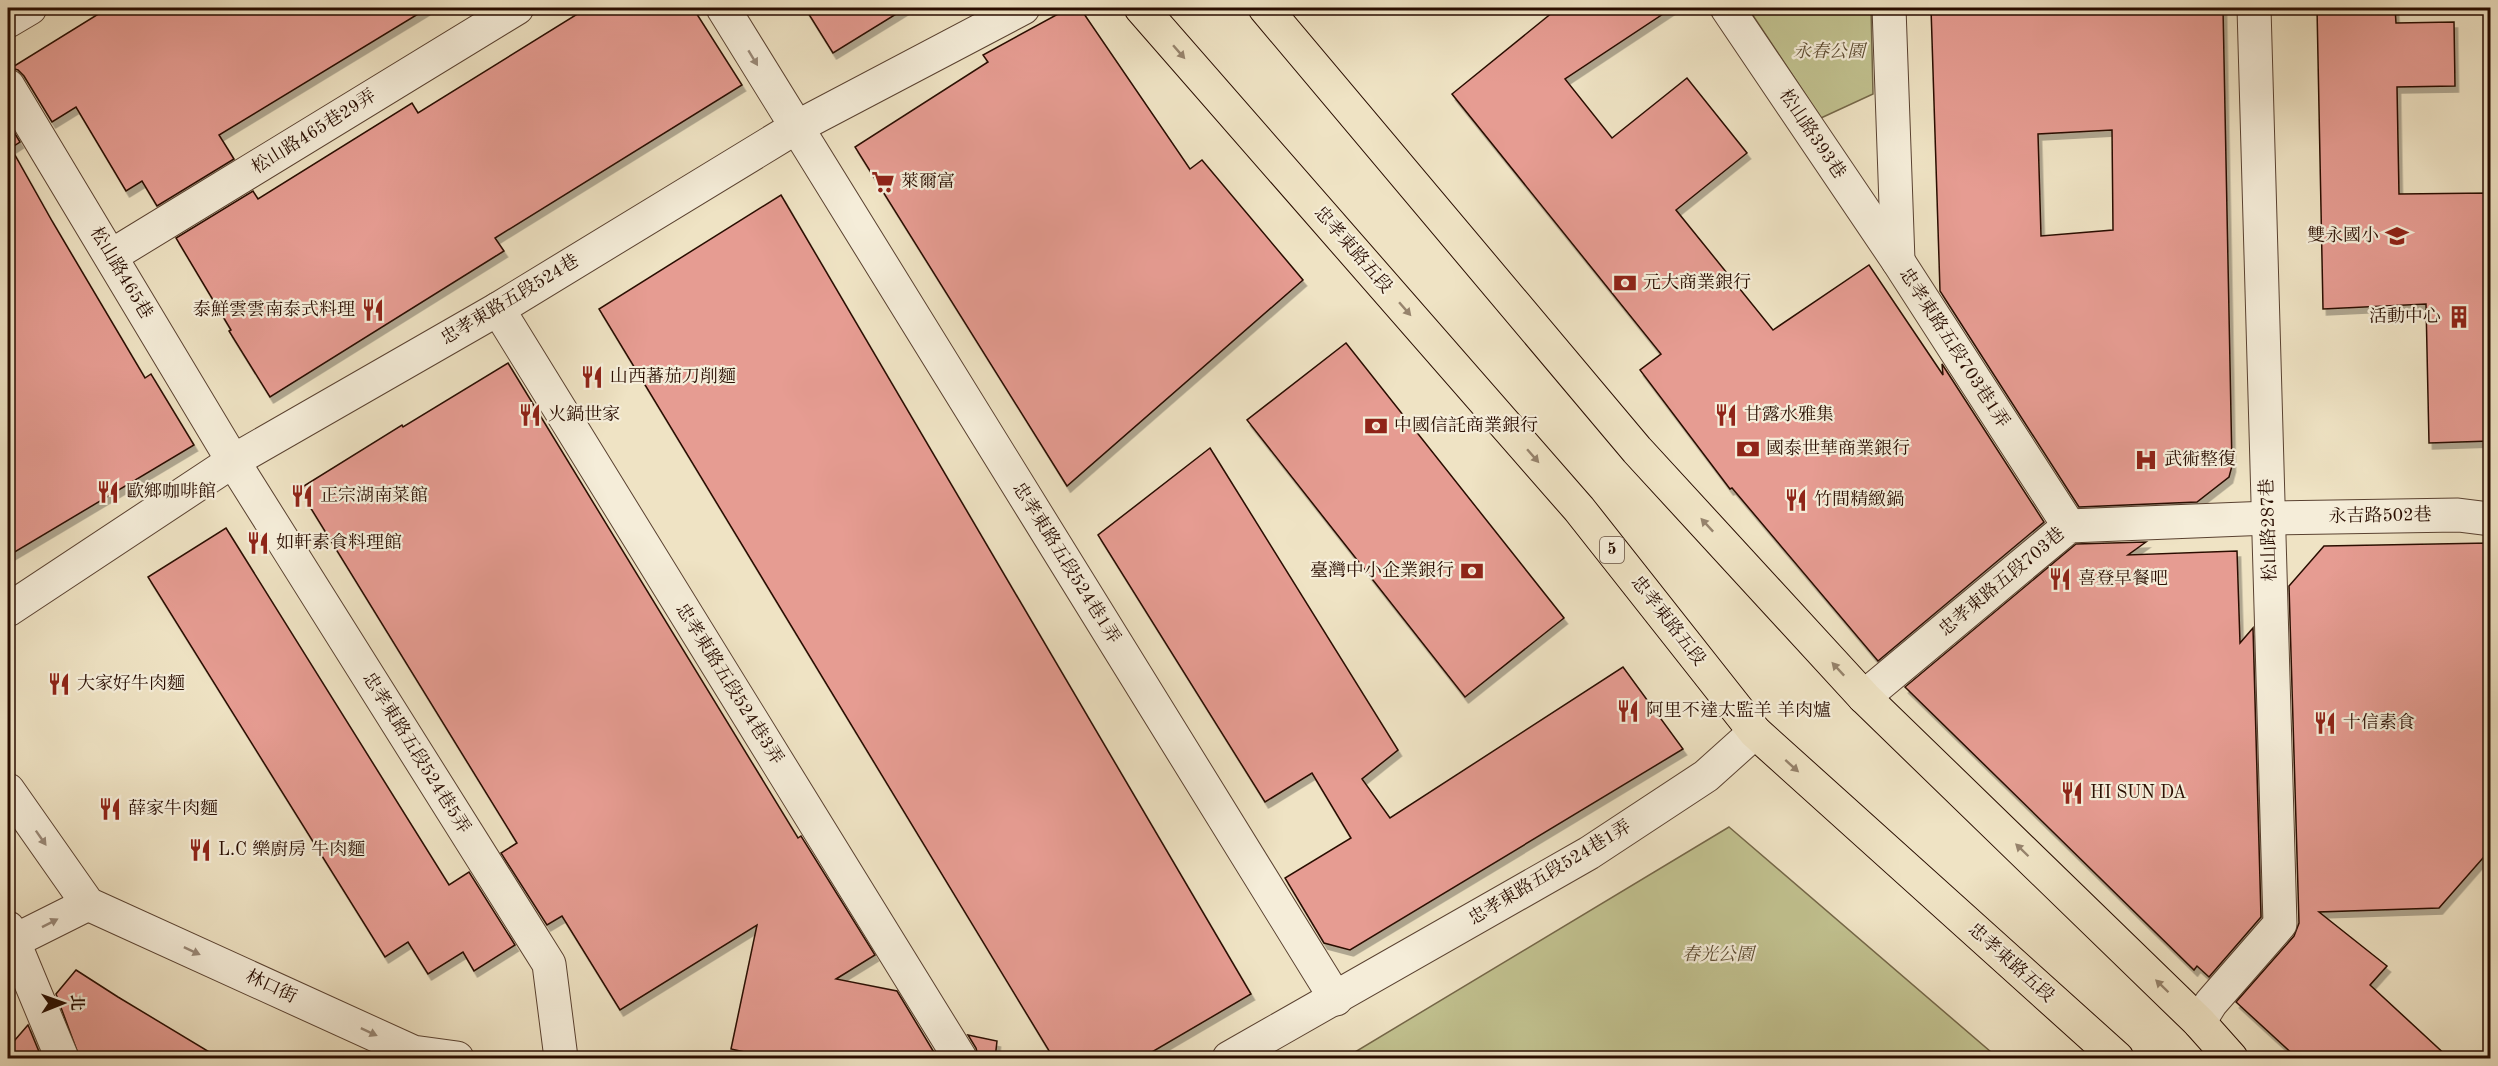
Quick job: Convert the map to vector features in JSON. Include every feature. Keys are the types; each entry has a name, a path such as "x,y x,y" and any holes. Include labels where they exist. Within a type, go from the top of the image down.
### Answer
{"main road":[{"name":"忠孝東路五段","path":"1141,8 1579,509 1755,732 2117,1059"},
{"path":"1265,8 1637,450 1864,697 2199,1022 2231,1059"}],"street":[{"path":"8,21 30,8"},
{"name":"松山路465巷29弄","path":"111,256 517,8"},
{"name":"忠孝東路五段524巷1弄","path":"723,8 795,128 1336,999"},
{"name":"忠孝東路五段524巷","path":"8,610 233,461 498,309 795,128 1023,8"},
{"name":"松山路393巷","path":"1727,8 1898,261"},
{"name":"忠孝東路五段703巷1弄","path":"1889,8 1898,261 2069,526"},
{"name":"松山路287巷","path":"2199,1022 2211,1003 2280,924 2254,8"},
{"name":"松山路465巷","path":"8,86 233,461"},
{"name":"忠孝東路五段524巷3弄","path":"498,309 960,1059"},
{"name":"忠孝東路五段524巷5弄","path":"233,461 549,964 561,1059"},
{"name":"永吉路502巷","path":"2269,518 2458,515 2490,519"},
{"name":"忠孝東路五段703巷","path":"1864,697 2069,526 2269,518"},
{"name":"忠孝東路五段524巷1弄","path":"1229,1059 1589,853 1707,776 1755,732"},
{"path":"8,790 88,904 10,935 62,1059"},
{"name":"林口街","path":"88,904 413,1052 457,1059"}],"green space":[{"name":"永春公園","path":"1748,8 1871,8 1873,94 1821,118"},
{"name":"春光公園","path":"1729,827 1998,1058 1345,1058"}],"building":[{"path":"108,8 428,8 219,135 234,159 157,206 142,181 126,191 76,107 52,122 24,76 18,70 11,68"},
{"path":"587,8 693,8 742,85 495,238 504,251 270,397 176,238 253,191 258,199 412,103 418,113"},
{"path":"805,8 906,8 833,53"},
{"path":"1069,8 1080,8 1190,169 1202,160 1303,280 1067,486 855,147 988,62 983,55"},
{"path":"1558,8 1672,8 1565,79 1612,138 1687,78 1747,153 1676,210 1773,330 1869,265 1943,375 1942,364 2044,522 1878,661 1732,488 1730,489 1640,370 1661,354 1452,94"},
{"path":"1931,8 2223,8 2232,466 2229,477 2197,502 2079,507 1940,291","holes":["2112,130 2113,230 2041,236 2038,134"]},
{"path":"2317,8 2395,8 2396,23 2454,22 2455,86 2397,87 2399,194 2490,193 2490,441 2429,443 2426,304 2323,309"},
{"path":"8,122 20,142 11,148 52,221 145,378 151,374 194,445 8,556"},
{"path":"781,195 1251,994 1140,1059 1054,1059 599,309"},
{"path":"1346,343 1564,618 1465,697 1247,420"},
{"path":"508,363 798,838 801,836 875,955 836,979 897,991 938,1059 777,1059 731,1049 757,925 620,1010 562,916 547,925 501,853 517,843 299,489"},
{"path":"1210,448 1398,750 1362,779 1390,818 1623,667 1683,749 1350,950 1324,943 1285,878 1351,838 1312,773 1265,802 1098,535"},
{"path":"226,528 449,885 469,872 515,945 474,971 463,952 428,974 408,942 385,957 148,577"},
{"path":"2146,542 2128,555 2237,551 2240,643 2253,628 2261,917 2209,977 2197,966 2194,970 1905,687 2076,544"},
{"path":"2490,543 2490,850 2439,908 2319,912 2387,966 2370,985 2450,1059 2298,1059 2236,1002 2294,936 2299,923 2289,586 2324,546"},
{"path":"76,970 221,1059 80,1059 56,994"},
{"path":"28,1025 42,1059 8,1059 8,1048"},
{"path":"968,1035 997,1041 995,1059 979,1059 976,1048"}],"place":[{"name":"萊爾富","path":"883,182"},
{"name":"雙永國小","path":"2397,236"},
{"name":"元大商業銀行","path":"1625,283"},
{"name":"泰鮮雲雲南泰式料理","path":"373,310"},
{"name":"活動中心","path":"2459,317"},
{"name":"山西蕃茄刀削麵","path":"592,377"},
{"name":"火鍋世家","path":"530,415"},
{"name":"甘露水雅集","path":"1726,415"},
{"name":"中國信託商業銀行","path":"1376,426"},
{"name":"國泰世華商業銀行","path":"1748,449"},
{"name":"武術整復","path":"2146,460"},
{"name":"歐鄉咖啡館","path":"108,492"},
{"name":"正宗湖南菜館","path":"302,496"},
{"name":"竹間精緻鍋","path":"1796,500"},
{"name":"如軒素食料理館","path":"258,543"},
{"name":"臺灣中小企業銀行","path":"1472,571"},
{"name":"喜登早餐吧","path":"2060,579"},
{"name":"大家好牛肉麵","path":"59,684"},
{"name":"阿里不達太監羊 羊肉爐","path":"1628,711"},
{"name":"十信素食","path":"2325,723"},
{"name":"HI SUN DA","path":"2072,793"},
{"name":"薛家牛肉麵","path":"110,809"},
{"name":"L.C 樂廚房 牛肉麵","path":"200,850"}]}
